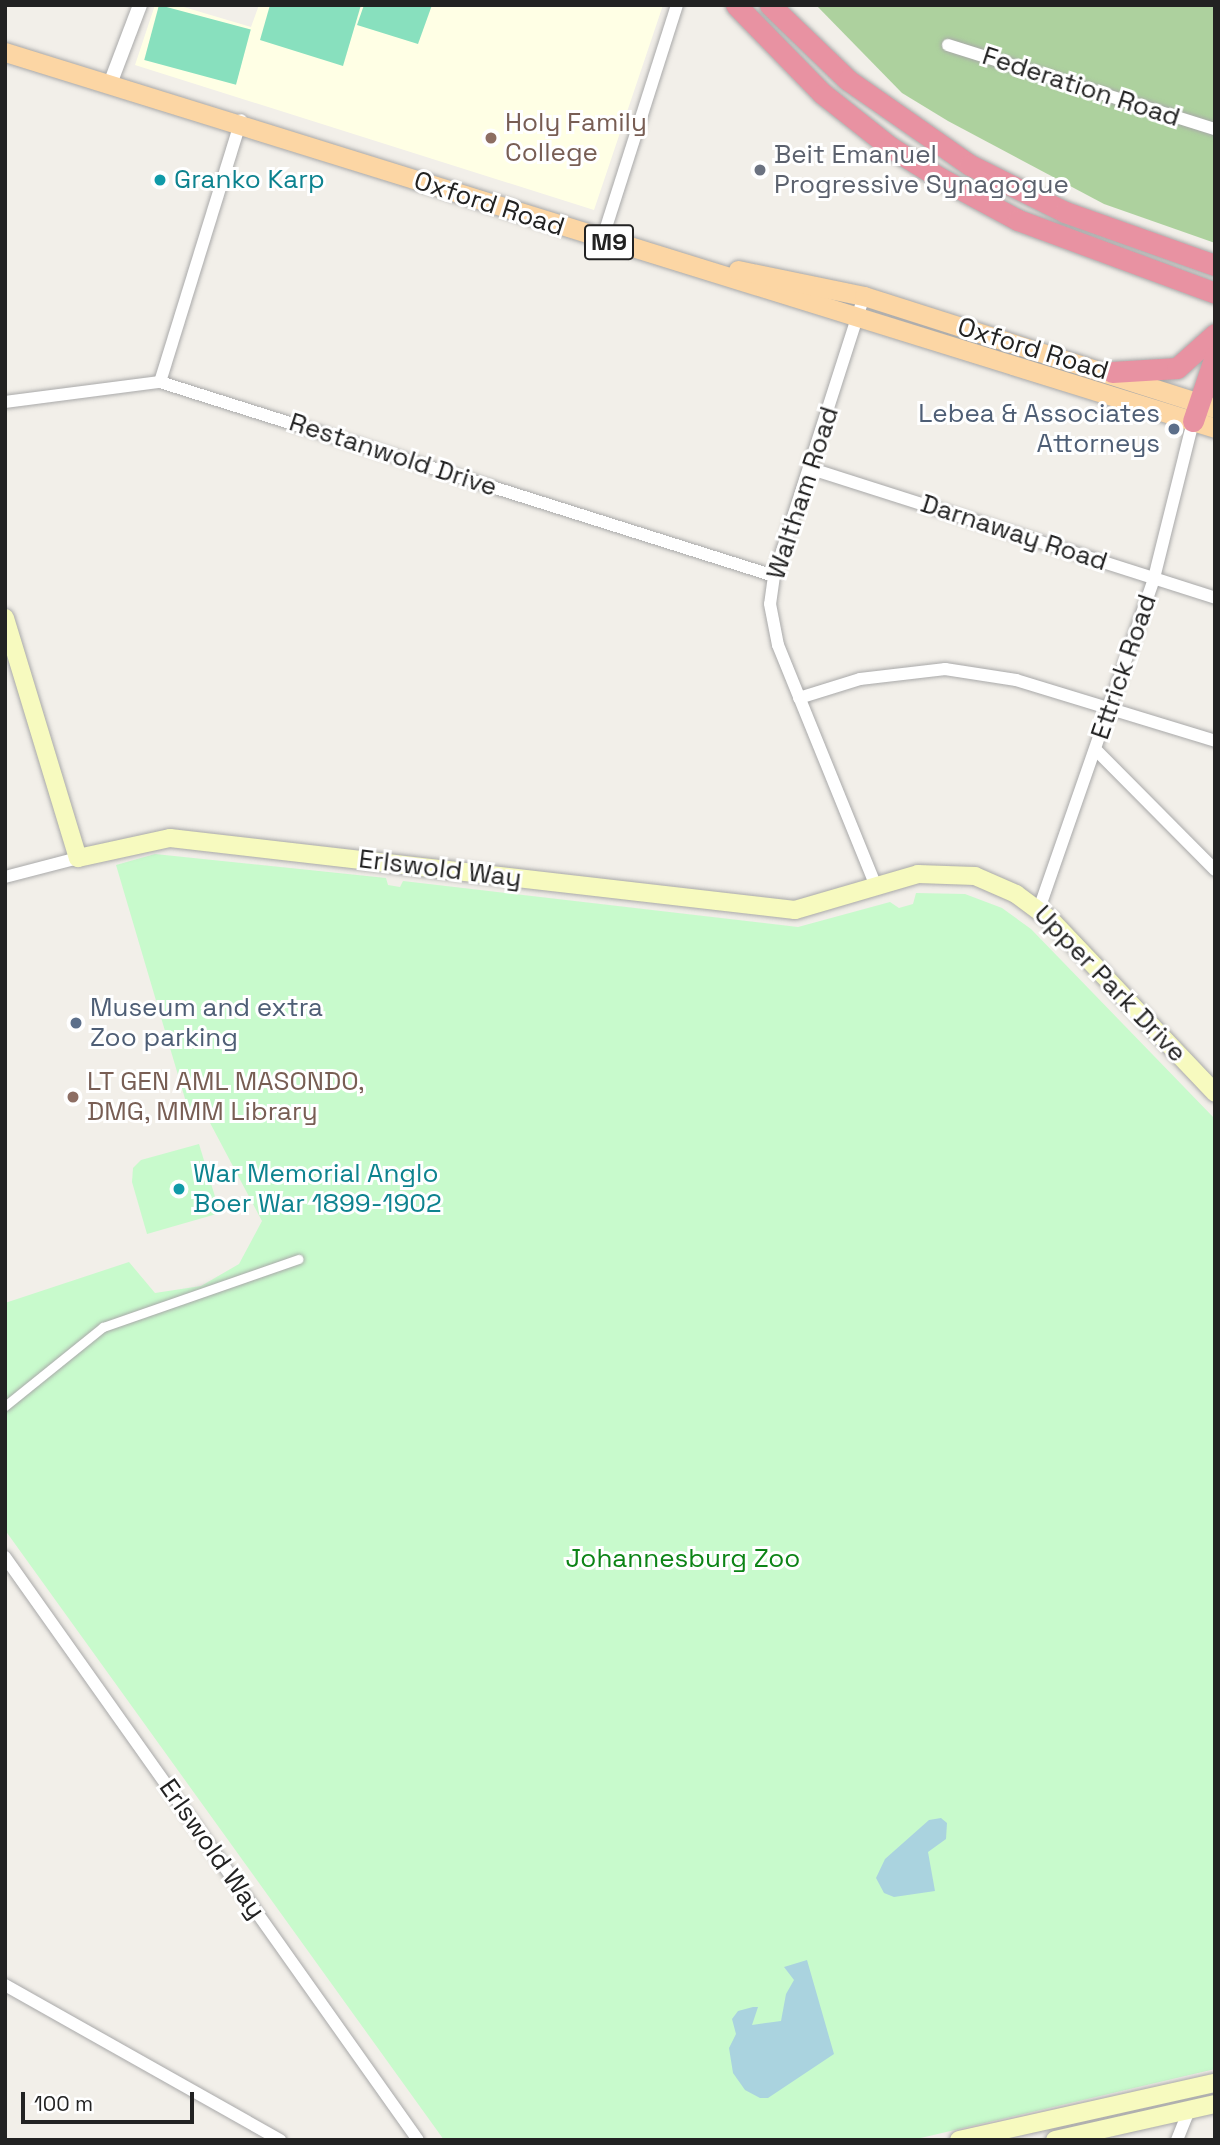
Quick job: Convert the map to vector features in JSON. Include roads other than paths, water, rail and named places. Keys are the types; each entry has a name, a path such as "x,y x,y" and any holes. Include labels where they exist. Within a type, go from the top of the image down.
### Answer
{"highway":[{"path":"736,5 823,94 913,162 1018,220 1207,291"},
{"path":"771,5 848,80 970,165 1065,212 1215,265"},
{"path":"1112,372 1177,368 1215,334"},
{"path":"1203,410 1215,356"}],"main road":[{"name":"Oxford Road","path":"5,41 111,80 858,318 1203,410"},
{"name":"Oxford Road","path":"5,52 111,80"},
{"name":"Oxford Road","path":"603,235 730,269 864,296 1112,372 1203,410 1215,428"},
{"path":"5,618 78,858"},
{"name":"Erlswold Way","path":"78,858 170,838 795,910 875,884"},
{"name":"Upper Park Drive","path":"875,884 918,874 963,874 994,882 1039,909 1215,1093"},
{"path":"965,2139 1215,2083"},
{"path":"1055,2140 1215,2104"}],"street":[{"path":"111,80 140,5"},
{"path":"603,235 677,5"},
{"name":"Federation Road","path":"948,45 1215,129"},
{"path":"160,382 241,121"},
{"name":"Waltham Road","path":"864,296 812,469 774,576 770,604 773,630 875,884"},
{"name":"Restanwold Drive","path":"5,402 160,382 774,576"},
{"name":"Ettrick Road","path":"1039,909 1154,578 1203,410"},
{"name":"Darnaway Road","path":"812,469 1215,598"},
{"path":"799,698 873,677 945,669 1016,680 1215,741"},
{"path":"1096,750 1215,870"},
{"name":"Erlswold Way","path":"5,877 78,858"},
{"path":"5,1406 103,1327 298,1259"},
{"name":"Erlswold Way","path":"5,1558 418,2140"},
{"path":"5,1985 280,2140"},
{"path":"1177,2140 1189,2110"}],"water":[{"path":"941,1818 947,1823 946,1839 928,1852 935,1891 894,1897 884,1893 876,1878 885,1859 929,1820"},
{"path":"807,1960 834,2054 768,2098 760,2098 745,2090 733,2073 729,2048 736,2034 732,2019 738,2011 758,2007 752,2025 781,2021 786,1994 794,1980 784,1967"}],"place":[{"name":"Holy Family College","path":"491,138"},
{"name":"Beit Emanuel Progressive Synagogue","path":"760,170"},
{"name":"Granko Karp","path":"160,180"},
{"name":"Lebea & Associates Attorneys","path":"1174,429"},
{"name":"Museum and extra Zoo parking","path":"76,1023"},
{"name":"LT GEN AML MASONDO, DMG, MMM Library","path":"73,1097"},
{"name":"War Memorial Anglo Boer War 1899-1902","path":"179,1189"}],"park label":[{"name":"Johannesburg Zoo","path":"683,1559"}]}
